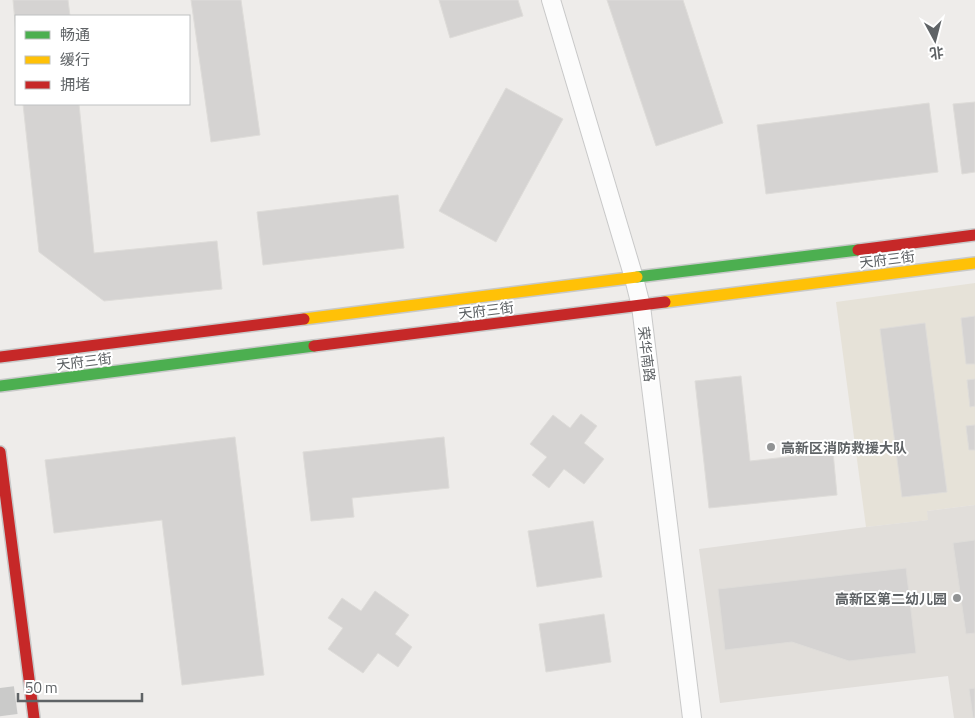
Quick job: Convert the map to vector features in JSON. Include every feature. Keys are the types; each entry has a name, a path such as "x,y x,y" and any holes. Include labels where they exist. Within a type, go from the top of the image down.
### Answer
{"street":[{"name":"荣华南路","path":"551,0 641,306 692,718"},
{"name":"天府三街","path":"0,358 975,235"},
{"name":"天府三街","path":"0,386 975,263"},
{"path":"0,452 34,718"}],"shaded area":[{"path":"975,283 975,505 927,511 929,520 866,527 836,302"},
{"path":"975,505 975,718 954,718 948,676 720,703 699,549 928,520 927,511"}],"building":[{"path":"13,0 68,0 70,15 15,15 15,22"},
{"path":"191,0 241,0 260,135 211,142"},
{"path":"439,0 518,0 523,16 450,38"},
{"path":"607,0 683,0 723,123 656,146"},
{"path":"506,88 563,119 496,242 439,211"},
{"path":"975,102 975,172 962,174 953,104"},
{"path":"929,103 938,172 766,194 757,125"},
{"path":"23,105 79,105 94,253 217,241 222,289 104,301 39,252"},
{"path":"398,195 404,248 263,265 257,212"},
{"path":"975,316 975,364 966,364 961,318"},
{"path":"925,323 947,492 902,497 880,329"},
{"path":"741,376 750,461 833,452 837,495 709,508 695,381"},
{"path":"975,379 975,406 970,407 967,380"},
{"path":"581,414 597,426 584,443 604,459 584,484 564,469 549,488 532,475 547,457 530,444 553,415 570,428"},
{"path":"975,425 975,450 969,450 966,426"},
{"path":"235,437 264,675 182,685 162,520 54,533 45,460"},
{"path":"444,437 449,488 352,498 354,517 311,521 303,452"},
{"path":"593,521 602,577 537,587 528,531"},
{"path":"975,540 975,633 966,634 953,543"},
{"path":"906,568 916,653 849,661 792,642 725,650 718,589"},
{"path":"375,591 409,615 395,634 412,647 398,667 378,653 363,673 328,649 343,628 328,618 342,598 361,611"},
{"path":"604,614 611,662 546,672 539,624"},
{"path":"975,688 975,718 973,718 969,689"}],"tunnel":[{"path":"0,688 4,718"}],"traffic: fast":[{"path":"637,277 858,250"},
{"path":"0,386 314,346"}],"traffic: slow":[{"path":"665,302 975,263"},
{"path":"304,319 637,277"}],"traffic: jam":[{"path":"858,250 975,235"},
{"path":"314,346 665,302"},
{"path":"0,357 304,319"},
{"path":"0,452 34,718"}],"place":[{"name":"高新区消防救援大队","path":"771,447"},
{"name":"高新区第二幼儿园","path":"957,598"}]}
